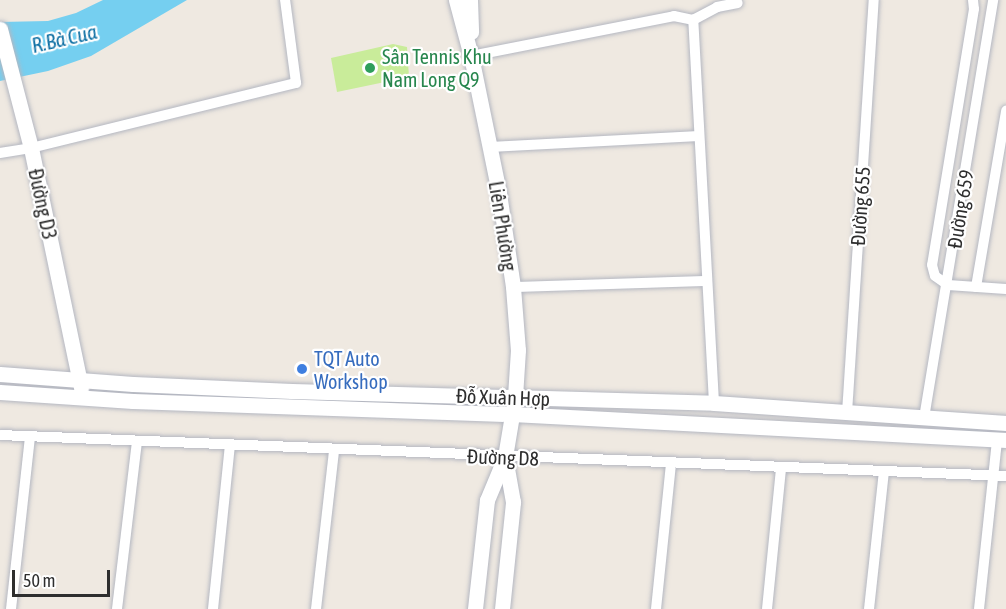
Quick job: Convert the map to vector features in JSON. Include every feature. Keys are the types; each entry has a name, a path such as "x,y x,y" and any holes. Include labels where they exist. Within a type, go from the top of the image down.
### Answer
{"main road":[{"name":"Liên Phường","path":"456,0 471,56 490,147 513,287 518,350 512,414"},
{"name":"Liên Phường","path":"470,0 471,56"},
{"name":"Đường D3","path":"0,28 20,97 81,380 81,398"},
{"name":"Đỗ Xuân Hợp","path":"0,374 269,390 714,404 1006,423"},
{"name":"Đỗ Xuân Hợp","path":"0,392 81,398 512,414 1002,440"},
{"path":"475,609 487,500 505,457 512,414"},
{"path":"924,418 924,435"},
{"path":"502,609 513,502 505,457"}],"street":[{"path":"0,153 31,148 296,83 285,0"},
{"name":"Đường 655","path":"846,413 874,0"},
{"path":"973,0 974,9 932,265 935,276 948,285 1006,289"},
{"name":"Đường 659","path":"924,418 948,285 993,0"},
{"path":"471,56 674,16 693,20 717,7 738,3"},
{"path":"693,20 714,404"},
{"path":"976,287 1006,111"},
{"path":"490,147 699,136"},
{"path":"513,287 707,281"},
{"name":"Đường D8","path":"0,435 1006,476"},
{"path":"11,609 30,437"},
{"path":"979,609 994,476 1002,440"},
{"path":"117,609 137,441"},
{"path":"213,609 230,445"},
{"path":"316,609 334,450"},
{"path":"656,609 671,464"},
{"path":"767,609 781,468"},
{"path":"869,609 884,472"}],"green space":[{"name":"Sân Tennis Khu Nam Long Q9","path":"393,44 407,47 409,77 337,92 331,58"}],"water":[{"name":"R.Bà Cua","path":"103,0 187,0 91,56 48,71 0,81 0,22 48,21 76,13"}],"place":[{"name":"Sân Tennis Khu Nam Long Q9","path":"370,68"},
{"name":"TQT Auto Workshop","path":"302,369"}]}
